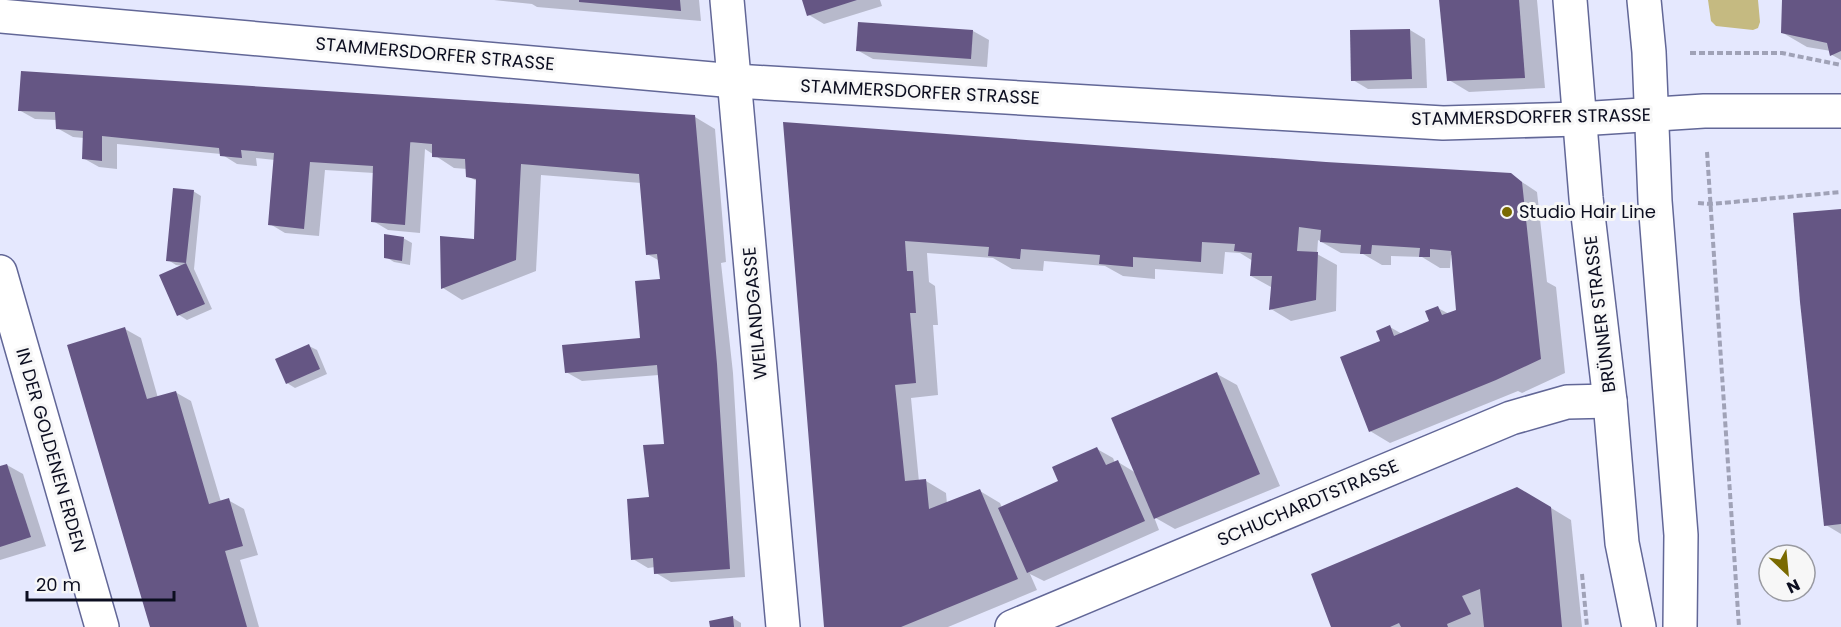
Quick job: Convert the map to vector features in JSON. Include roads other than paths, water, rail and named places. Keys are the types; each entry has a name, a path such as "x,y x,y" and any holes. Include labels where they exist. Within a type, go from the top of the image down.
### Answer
{"main road":[{"name":"WEILANDGASSE","path":"727,0 783,627"},
{"name":"BRÜNNER STRASSE","path":"1570,0 1586,198 1610,401 1622,543 1639,627"},
{"path":"1644,0 1649,52 1655,201 1681,535 1680,627"},
{"name":"STAMMERSDORFER STRASSE","path":"0,16 735,81 1443,123 1580,119 1704,111 1841,111"},
{"name":"IN DER GOLDENEN ERDEN","path":"0,272 5,307 102,627"},
{"name":"SCHUCHARDTSTRASSE","path":"1012,627 1511,418 1567,402 1610,401"}],"place":[{"name":"Studio Hair Line","path":"1507,212"}]}
